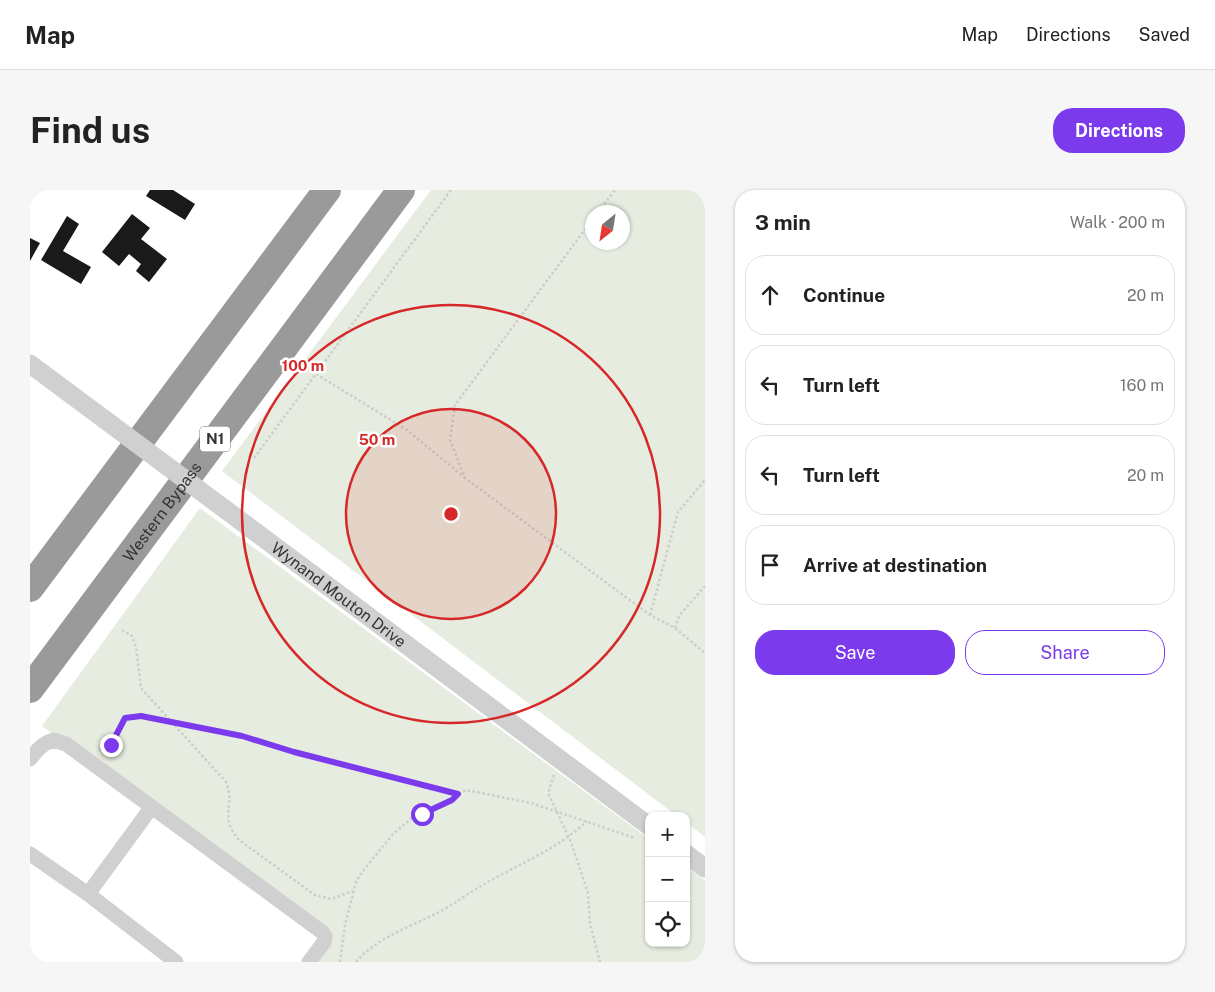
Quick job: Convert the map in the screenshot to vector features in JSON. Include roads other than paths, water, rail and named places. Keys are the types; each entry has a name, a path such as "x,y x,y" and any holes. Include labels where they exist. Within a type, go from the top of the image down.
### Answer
{"highway":[{"path":"30,588 327,190"},
{"name":"Western Bypass","path":"30,689 401,190"}],"street":[{"name":"Wynand Mouton Drive","path":"30,364 226,510 642,832"},
{"path":"30,759 37,749 46,742 60,740 322,932 325,936 324,942 309,962"},
{"path":"88,894 151,808"},
{"path":"30,854 88,894 176,962"},
{"path":"690,857 705,868"}]}
